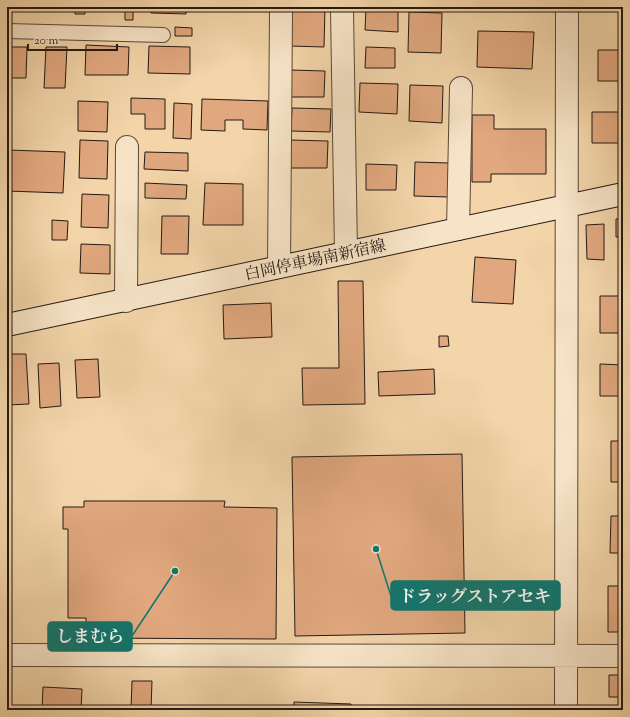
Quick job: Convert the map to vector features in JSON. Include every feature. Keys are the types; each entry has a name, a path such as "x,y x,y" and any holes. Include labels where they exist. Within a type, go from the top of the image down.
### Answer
{"street":[{"path":"566,710 567,7"},
{"path":"342,10 346,253"},
{"path":"279,267 281,13"},
{"path":"458,229 461,88"},
{"path":"126,301 127,147"},
{"name":"白岡停車場南新宿線","path":"7,325 126,301 623,194"},
{"path":"7,655 623,656"}],"lane":[{"path":"7,31 163,35"}],"building":[{"path":"75,7 85,7 85,14 75,14"},
{"path":"125,7 133,7 133,20 125,20"},
{"path":"152,7 186,7 186,14 151,13"},
{"path":"291,7 325,7 324,47 290,46"},
{"path":"599,7 623,7 623,11 599,11"},
{"path":"366,9 398,10 398,32 365,30"},
{"path":"409,12 442,13 441,53 408,52"},
{"path":"175,27 192,28 192,36 175,36"},
{"path":"478,31 534,32 532,69 477,67"},
{"path":"86,45 129,47 128,75 85,75"},
{"path":"149,46 190,47 190,74 148,73"},
{"path":"8,47 27,47 26,78 7,78"},
{"path":"46,47 67,47 65,88 44,88"},
{"path":"366,47 395,48 395,68 365,68"},
{"path":"598,50 623,50 623,81 598,81"},
{"path":"291,70 325,71 324,97 291,97"},
{"path":"360,83 398,84 397,114 359,112"},
{"path":"410,85 443,86 442,123 409,121"},
{"path":"131,98 165,99 165,129 145,129 145,114 131,114"},
{"path":"202,99 268,101 267,130 243,129 243,120 225,120 225,131 201,130"},
{"path":"78,101 108,102 107,132 78,131"},
{"path":"174,103 192,104 191,139 173,138"},
{"path":"292,108 331,109 330,132 291,131"},
{"path":"592,112 623,112 623,143 592,143"},
{"path":"472,115 494,115 494,129 546,129 546,174 491,174 491,182 472,182"},
{"path":"80,140 108,141 107,179 79,178"},
{"path":"290,140 328,141 327,168 289,168"},
{"path":"8,150 65,152 63,193 7,191"},
{"path":"145,152 188,153 188,171 144,169"},
{"path":"415,162 449,163 448,197 414,196"},
{"path":"366,164 397,165 396,190 366,190"},
{"path":"145,183 187,185 186,199 145,198"},
{"path":"205,183 243,184 243,225 203,225"},
{"path":"82,194 109,195 108,228 81,227"},
{"path":"162,216 189,216 188,254 161,254"},
{"path":"616,219 623,219 623,237 616,237"},
{"path":"52,220 68,221 67,240 52,240"},
{"path":"604,224 604,260 587,259 586,225"},
{"path":"81,244 110,245 110,274 80,273"},
{"path":"475,257 516,260 513,304 472,302"},
{"path":"338,281 363,281 365,404 303,405 302,368 339,368"},
{"path":"600,296 623,296 623,333 600,333"},
{"path":"271,303 272,337 224,339 223,305"},
{"path":"439,336 448,336 449,346 439,347"},
{"path":"7,354 26,354 29,404 7,405"},
{"path":"98,359 100,397 77,398 75,360"},
{"path":"59,363 61,406 40,408 38,364"},
{"path":"600,364 623,365 623,396 600,396"},
{"path":"434,369 435,394 379,396 378,372"},
{"path":"611,441 623,441 623,482 611,482"},
{"path":"462,454 465,633 295,636 292,457"},
{"path":"84,501 225,501 224,507 277,508 276,639 86,638 86,618 68,618 68,529 63,529 63,507 84,507"},
{"path":"611,516 623,516 623,553 610,553"},
{"path":"608,586 623,586 623,632 608,632"},
{"path":"609,675 623,675 623,697 609,697"},
{"path":"132,681 152,681 151,710 131,710"},
{"path":"43,687 82,689 81,710 42,710"},
{"path":"294,702 351,704 351,710 294,710"}],"place":[{"name":"ドラッグストアセキ","path":"376,549"},
{"name":"しまむら","path":"175,571"}]}
